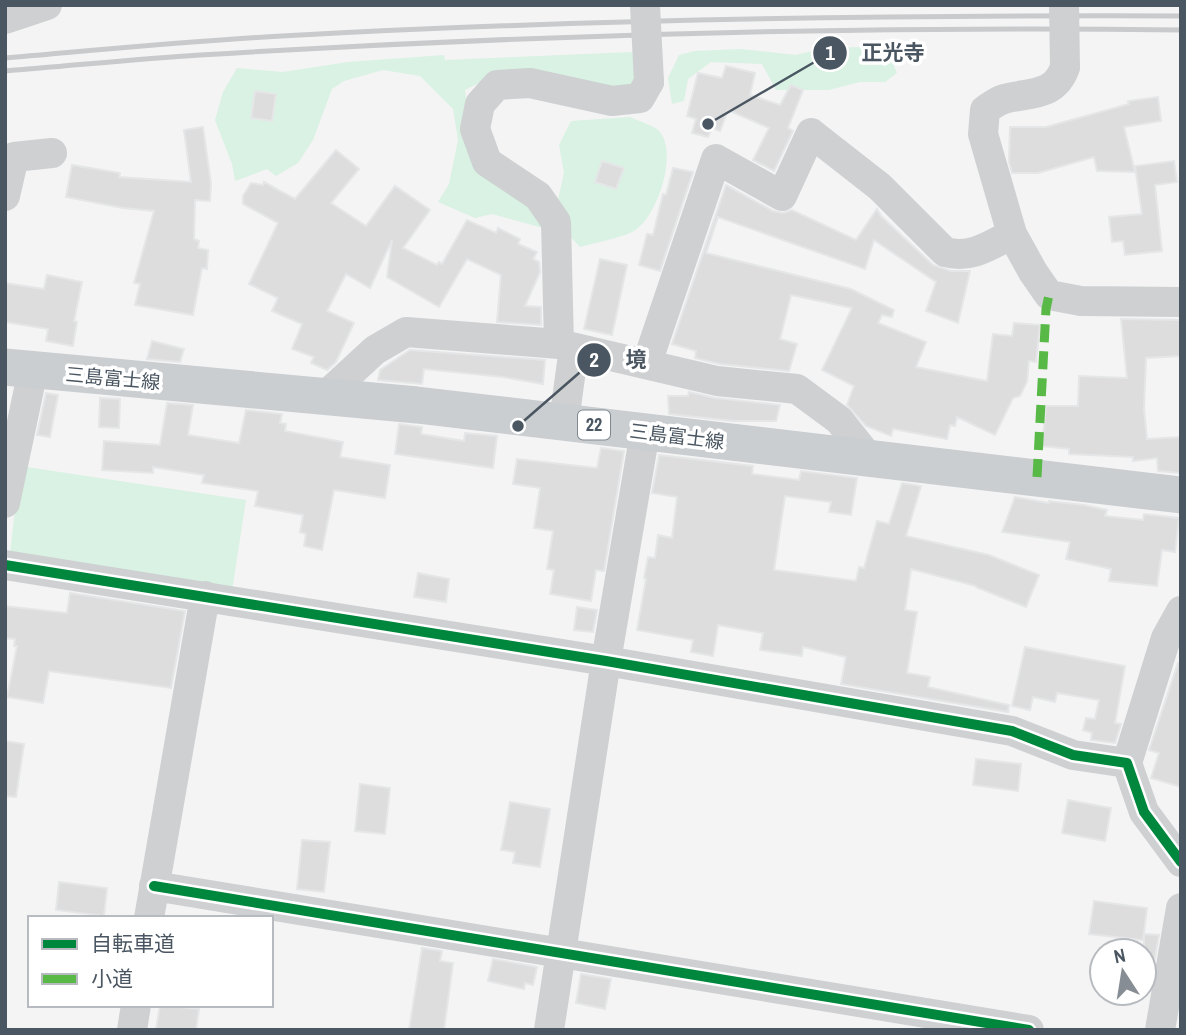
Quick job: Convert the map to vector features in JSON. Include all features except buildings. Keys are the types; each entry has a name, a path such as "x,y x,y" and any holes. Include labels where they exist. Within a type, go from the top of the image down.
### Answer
{"main road":[{"name":"三島富士線","path":"19,369 564,421 1181,495"}],"street":[{"path":"5,19 47,5"},
{"path":"564,421 567,346 556,222 538,195 487,162 475,129 480,104 497,85 530,83 611,102 640,98 649,82 645,5"},
{"path":"1064,5 1065,67 1060,81 1047,90 1001,100 985,110 983,134 1012,234 1049,295 1081,302 1181,302"},
{"path":"647,363 716,159 782,196 811,133 880,187 945,252 960,256 975,253 1012,234"},
{"path":"6,183 14,157 52,153"},
{"path":"324,397 375,350 406,332 567,346 717,381 797,389 839,421 870,459"},
{"path":"5,503 19,369"},
{"path":"549,1030 606,661 645,432"},
{"path":"5,565 606,661 1013,731 1073,755 1127,763"},
{"path":"149,916 205,596"},
{"path":"1181,611 1166,638 1127,763 1144,812 1181,862"},
{"path":"154,886 1030,1030"},
{"path":"1160,1030 1181,908"},
{"path":"132,1030 136,1007"}],"green space":[{"path":"861,47 889,55 897,73 885,82 860,82 829,90 776,90 762,64 711,62 688,79 684,101 672,104 668,78 679,55 695,51 740,49 796,55 825,48"},
{"path":"632,52 644,78 642,94 499,73 465,90 471,136 544,216 543,228 492,214 475,218 438,202 449,184 458,140 453,109 420,76 383,70 344,81 332,89 313,140 298,163 276,176 267,169 235,181 232,164 215,120 223,92 237,68 283,72 348,62 444,55 445,60"},
{"path":"630,117 659,131 665,141 666,169 657,200 650,214 632,232 580,247 564,230 557,204 564,173 559,145 571,121"},
{"path":"20,466 246,500 232,591 10,554"}],"railway":[{"path":"5,58 247,38 394,30 844,17 1181,16"},
{"path":"5,71 200,55 567,37 936,29 1181,30"}],"marked path":[{"path":"1037,477 1049,295"}],"cycle path":[{"path":"5,565 606,661 1012,731 1073,755 1127,763 1144,812 1181,862"},
{"path":"154,886 1029,1030"}],"place":[{"name":"正光寺","path":"708,124"},
{"name":"境","path":"518,426"}]}
